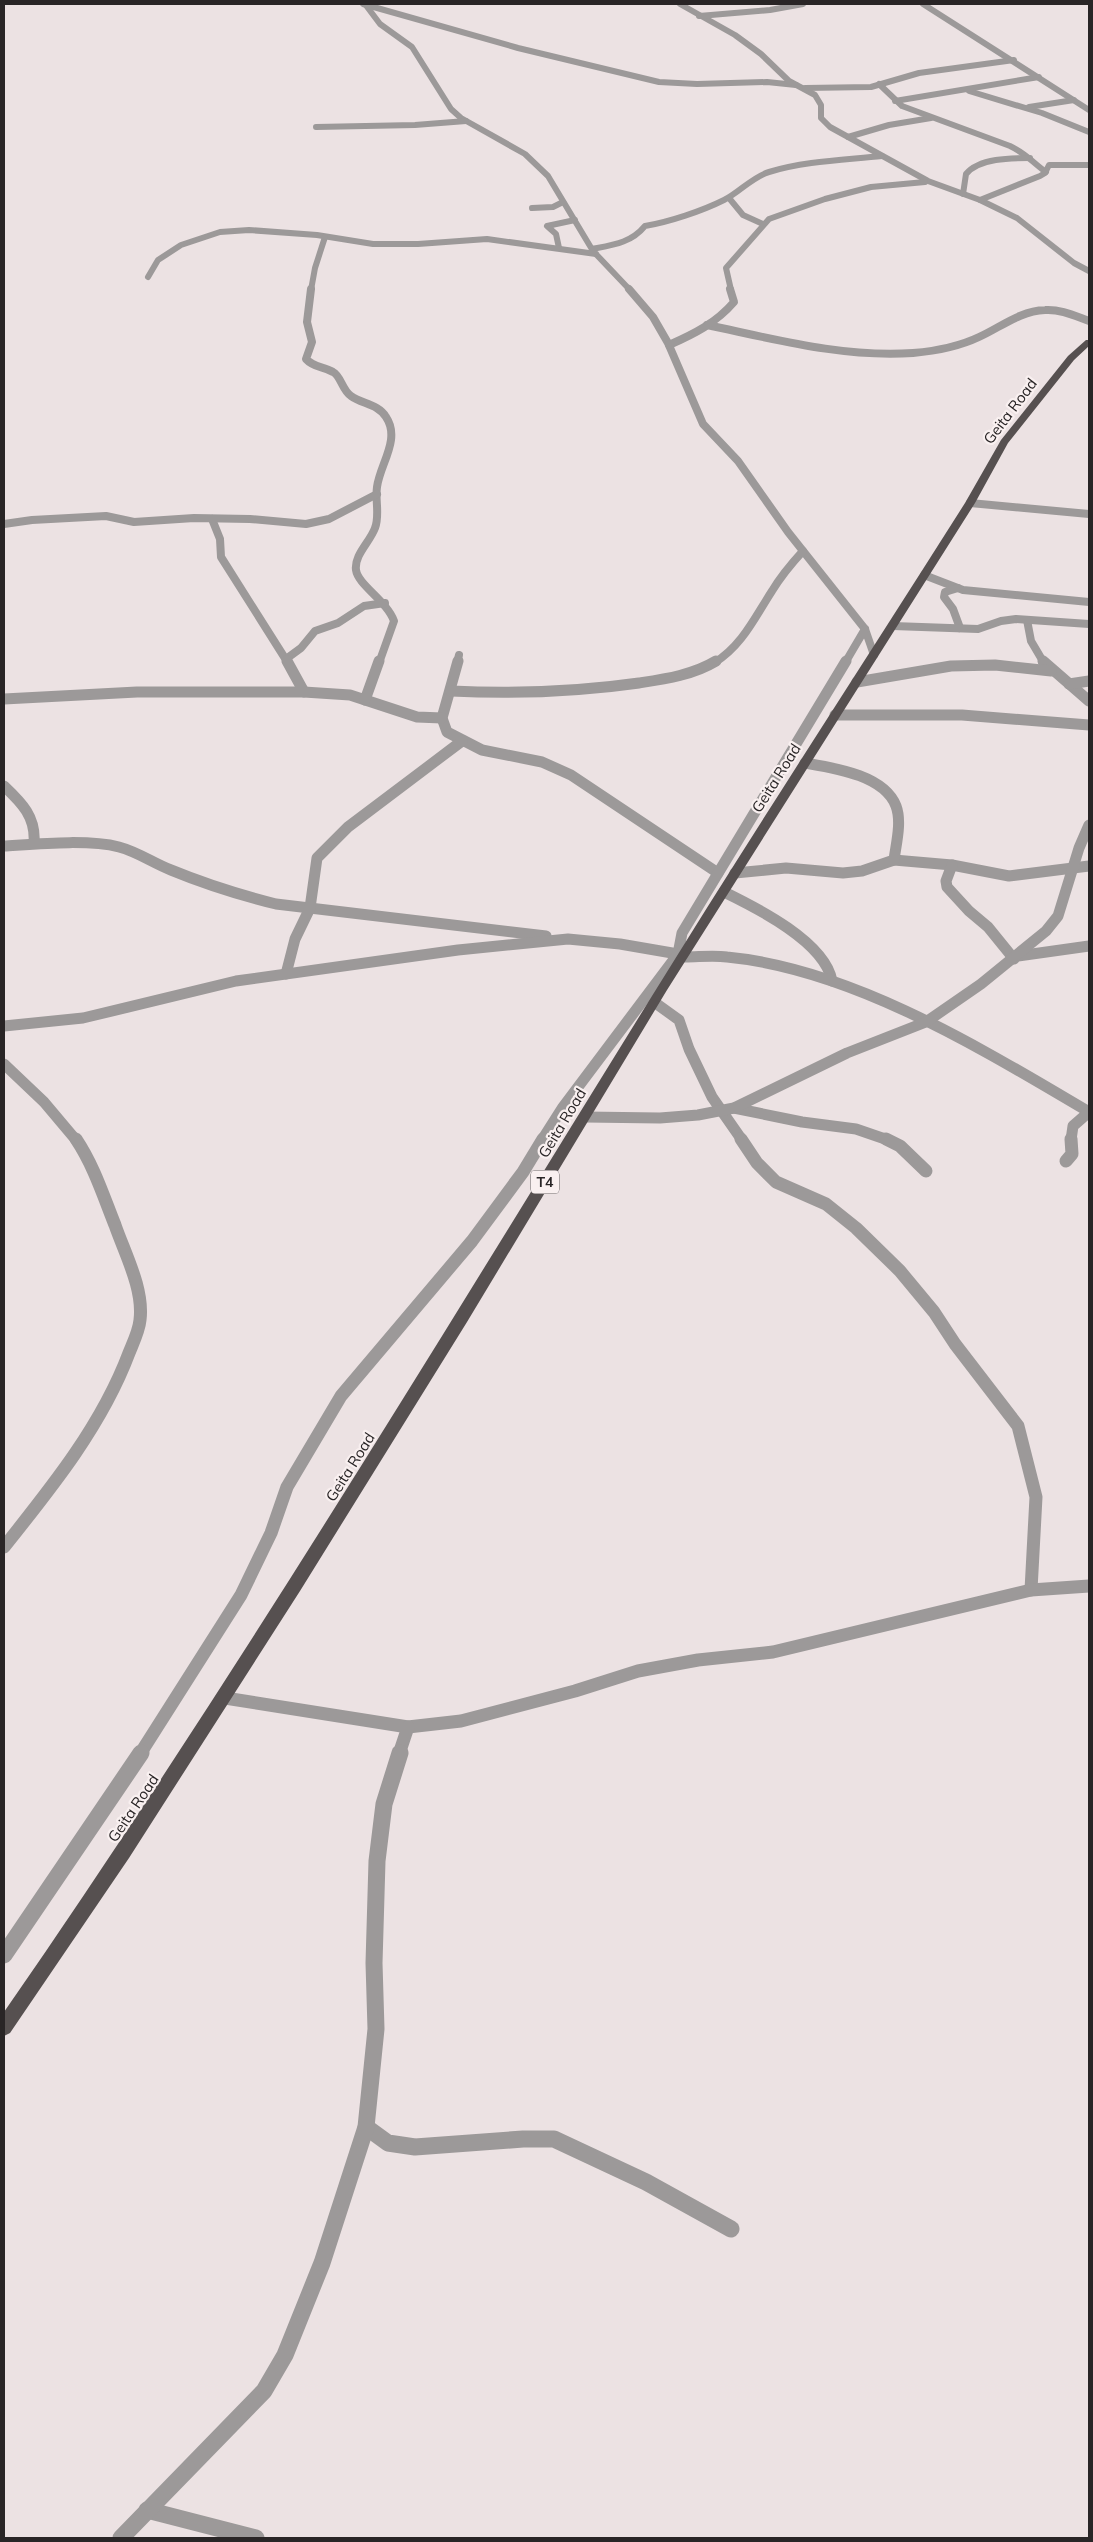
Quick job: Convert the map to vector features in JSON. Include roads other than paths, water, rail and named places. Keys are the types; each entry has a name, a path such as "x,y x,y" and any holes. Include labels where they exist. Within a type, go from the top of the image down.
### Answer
{"highway":[{"name":"Geita Road","path":"4,2027 225,1698 585,1117 682,955 724,892 970,503 1004,442 1072,358 1089,342"}],"street":[{"path":"364,4 510,46 659,82 697,84 767,82 798,86 855,89 919,73 1014,60"},
{"path":"364,4 380,24 412,47 451,109 466,121 525,154 548,176 594,252 641,301 669,345 703,424 738,461 802,551 865,629 874,655"},
{"path":"680,4 746,43 798,86 820,99 821,118 848,137 928,181 980,200 1018,218 1074,263 1089,271"},
{"path":"699,16 770,10 803,4"},
{"path":"923,4 1014,60 1089,110"},
{"path":"896,102 1039,77"},
{"path":"878,84 890,93 896,102 1010,146 1030,158 1034,164 1046,172"},
{"path":"967,90 1042,114 1089,132"},
{"path":"1020,108 1074,100"},
{"path":"848,137 889,125 933,117"},
{"path":"316,127 430,125 466,121"},
{"path":"148,278 158,260 182,245 220,232 250,230 325,237 373,244 487,239 594,252 638,236 644,226 672,222 679,216 729,198 759,176 769,172 822,162 882,156"},
{"path":"963,194 966,175 973,168 988,162 1030,158"},
{"path":"980,200 1046,172 1049,165 1089,165"},
{"path":"669,345 707,325 720,316 734,302 725,272 726,268 756,235 763,224 769,220 841,195 890,184 928,181"},
{"path":"729,198 743,215 763,224"},
{"path":"532,208 553,207 563,202"},
{"path":"559,248 556,234 546,226 575,220"},
{"path":"325,237 310,297 307,322 312,342 306,359 311,365 334,372 346,392 385,414 390,422 391,450 384,462 378,494 379,505 376,527 357,564 356,572 364,584 392,610 394,620 365,700"},
{"path":"707,325 797,343 850,350 910,353 942,350 970,343 1013,319 1039,308 1075,314 1089,321"},
{"path":"4,524 32,520 96,516 134,522 250,519 311,523 329,519 378,494"},
{"path":"970,503 1089,514"},
{"path":"212,519 220,539 221,557 286,659 304,692"},
{"path":"451,691 506,694 558,693 667,678 713,664 730,651 743,636 759,615 782,575 802,551"},
{"path":"924,575 958,588 984,593 1089,602"},
{"path":"958,588 945,592 944,597 953,610 960,628"},
{"path":"286,659 301,648 315,630 338,623 355,610 364,606 385,603"},
{"path":"893,626 978,628 1008,620 1089,624"},
{"path":"1027,620 1029,637 1044,666 1070,684 1089,701"},
{"path":"4,1956 128,1773 241,1595 271,1533 287,1486 341,1396 472,1241 523,1172 563,1107 682,955 682,934 865,629"},
{"path":"459,655 451,691 442,718 447,732 482,750 542,762 570,774 646,823 718,873"},
{"path":"857,682 951,666 996,665 1052,671"},
{"path":"1070,684 1089,681"},
{"path":"4,700 137,692 304,692 350,695 417,717 442,718"},
{"path":"835,715 939,713 1025,718 1089,726"},
{"path":"286,974 295,939 310,908 317,858 348,827 462,741"},
{"path":"805,763 851,773 875,786 892,800 897,820 894,860"},
{"path":"4,786 33,819 36,829 34,843"},
{"path":"585,1117 660,1118 734,1108 847,1053 926,1022 1015,958 1046,932 1058,916 1079,848 1089,825"},
{"path":"4,846 34,843 118,846 146,856 168,869 234,894 276,904 620,944 682,955 729,956 832,981 870,995 926,1022 988,1054 1089,1112 1072,1127 1069,1138 1072,1154 1066,1161"},
{"path":"735,873 786,868 843,873 862,871 894,860 952,865 982,873 1008,876 1039,875 1074,866 1089,866"},
{"path":"952,865 946,881 947,887 988,927 1015,958"},
{"path":"724,892 758,908 809,945 826,963 830,970 832,981"},
{"path":"4,1026 83,1018 236,981 458,950 568,939"},
{"path":"1015,958 1089,946"},
{"path":"654,1002 679,1020 689,1049 720,1111 757,1163 776,1182 804,1196 826,1204 856,1228 900,1271 934,1312 955,1344 1018,1426 1036,1497 1031,1590"},
{"path":"4,1064 29,1085 62,1121 79,1144 96,1176 126,1255 140,1318 130,1353 105,1405 65,1466 4,1546"},
{"path":"734,1108 802,1122 856,1129 873,1134 900,1146 926,1171"},
{"path":"225,1698 408,1727 461,1721 638,1671 698,1660 782,1650 855,1634 1031,1590 1089,1586"},
{"path":"121,2538 240,2418 264,2391 285,2354 322,2263 366,2127 376,2029 374,1964 377,1861 384,1804 408,1727"},
{"path":"366,2127 388,2143 415,2147 523,2139 554,2139 646,2182 731,2229"},
{"path":"147,2510 256,2538"}]}
